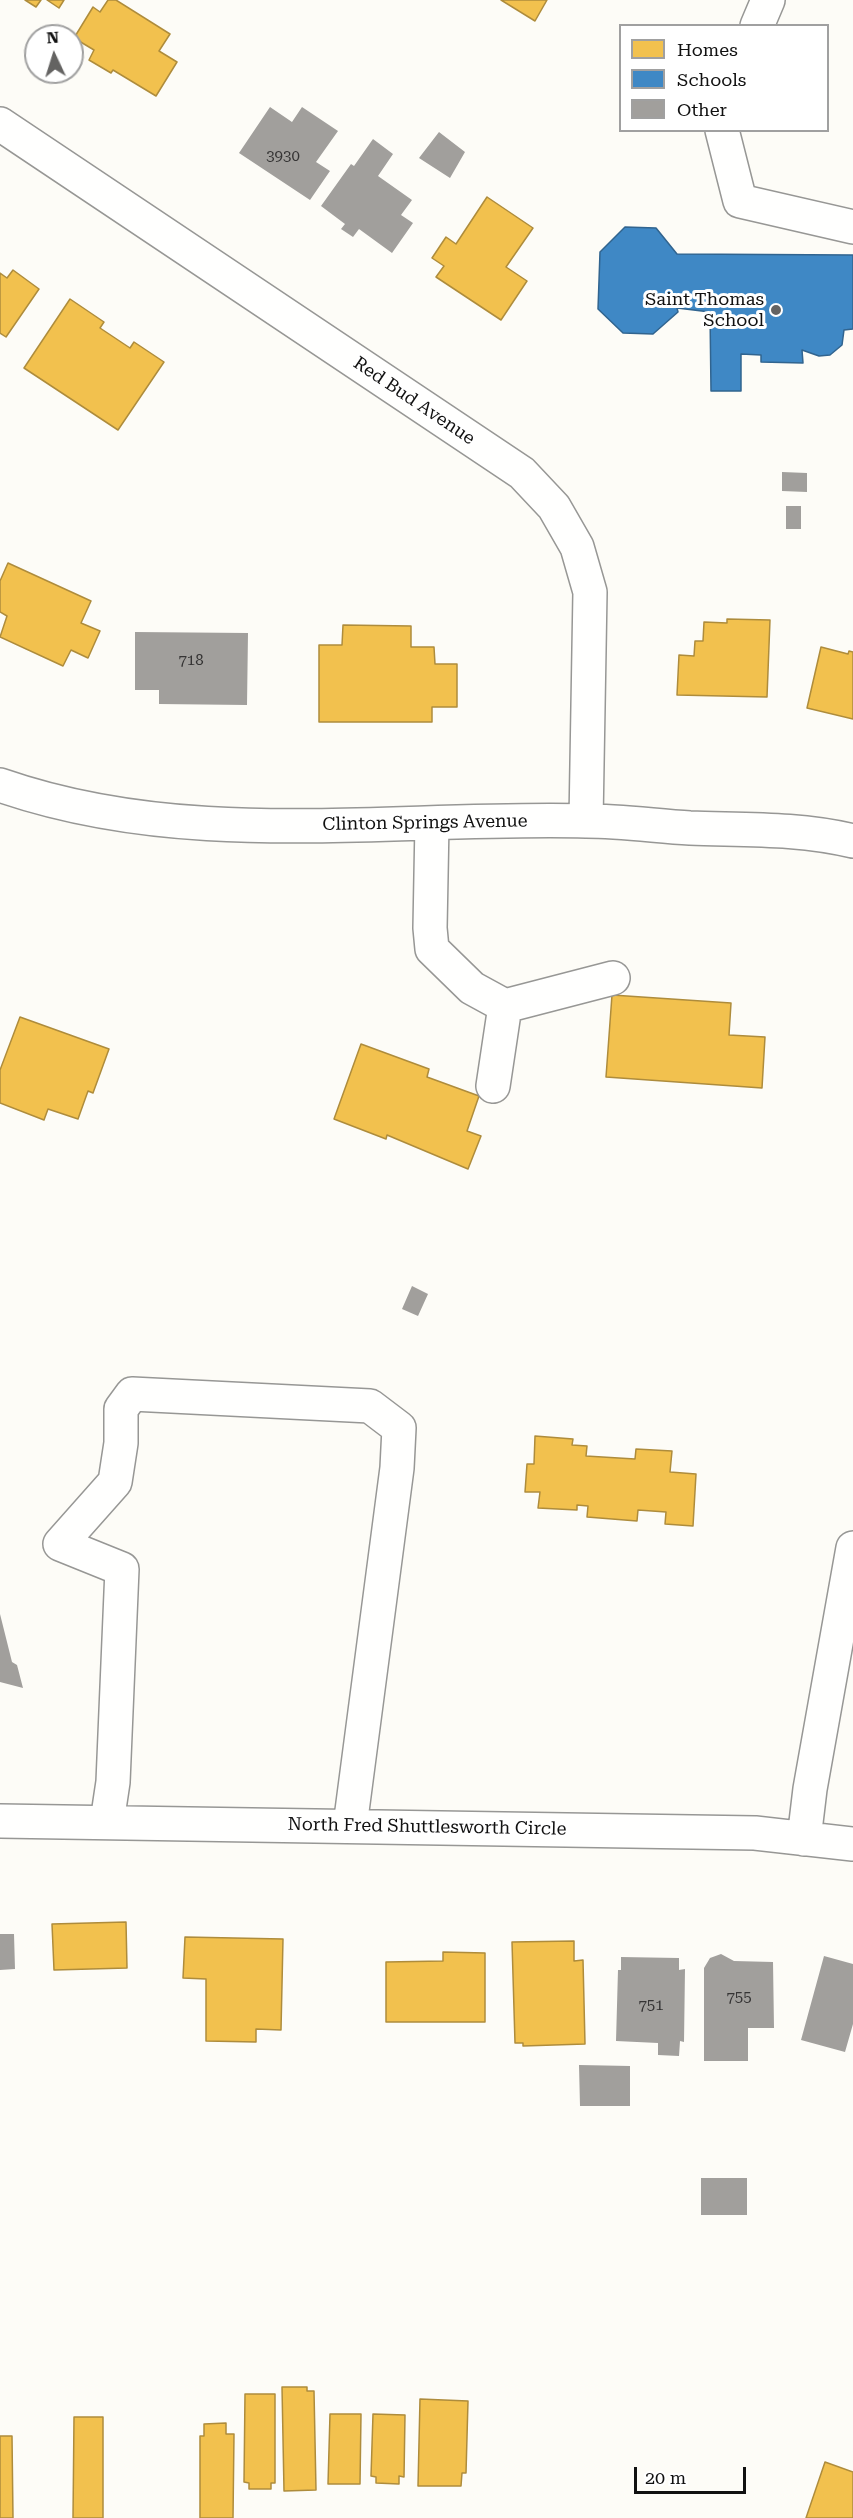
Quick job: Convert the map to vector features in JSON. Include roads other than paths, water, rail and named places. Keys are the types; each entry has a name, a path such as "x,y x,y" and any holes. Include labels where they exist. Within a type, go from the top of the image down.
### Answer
{"street":[{"path":"759,24 768,0"},
{"name":"Red Bud Avenue","path":"0,124 522,473 554,507 577,547 590,592 586,820"},
{"path":"723,132 740,201 853,228"},
{"name":"Clinton Springs Avenue","path":"0,788 116,815 202,825 586,820 690,828 777,830 853,841"},
{"path":"432,823 430,928 432,949 472,988 505,1006 613,978"},
{"path":"493,1086 505,1006"},
{"path":"107,1822 113,1782 122,1569 60,1544 114,1482 121,1443 121,1409 132,1394 370,1406 399,1428 397,1468 350,1826"},
{"path":"804,1839 810,1789 853,1548"},
{"name":"North Fred Shuttlesworth Circle","path":"0,1821 756,1833 853,1844"}],"place":[{"name":"Saint Thomas School","path":"776,310"}]}
